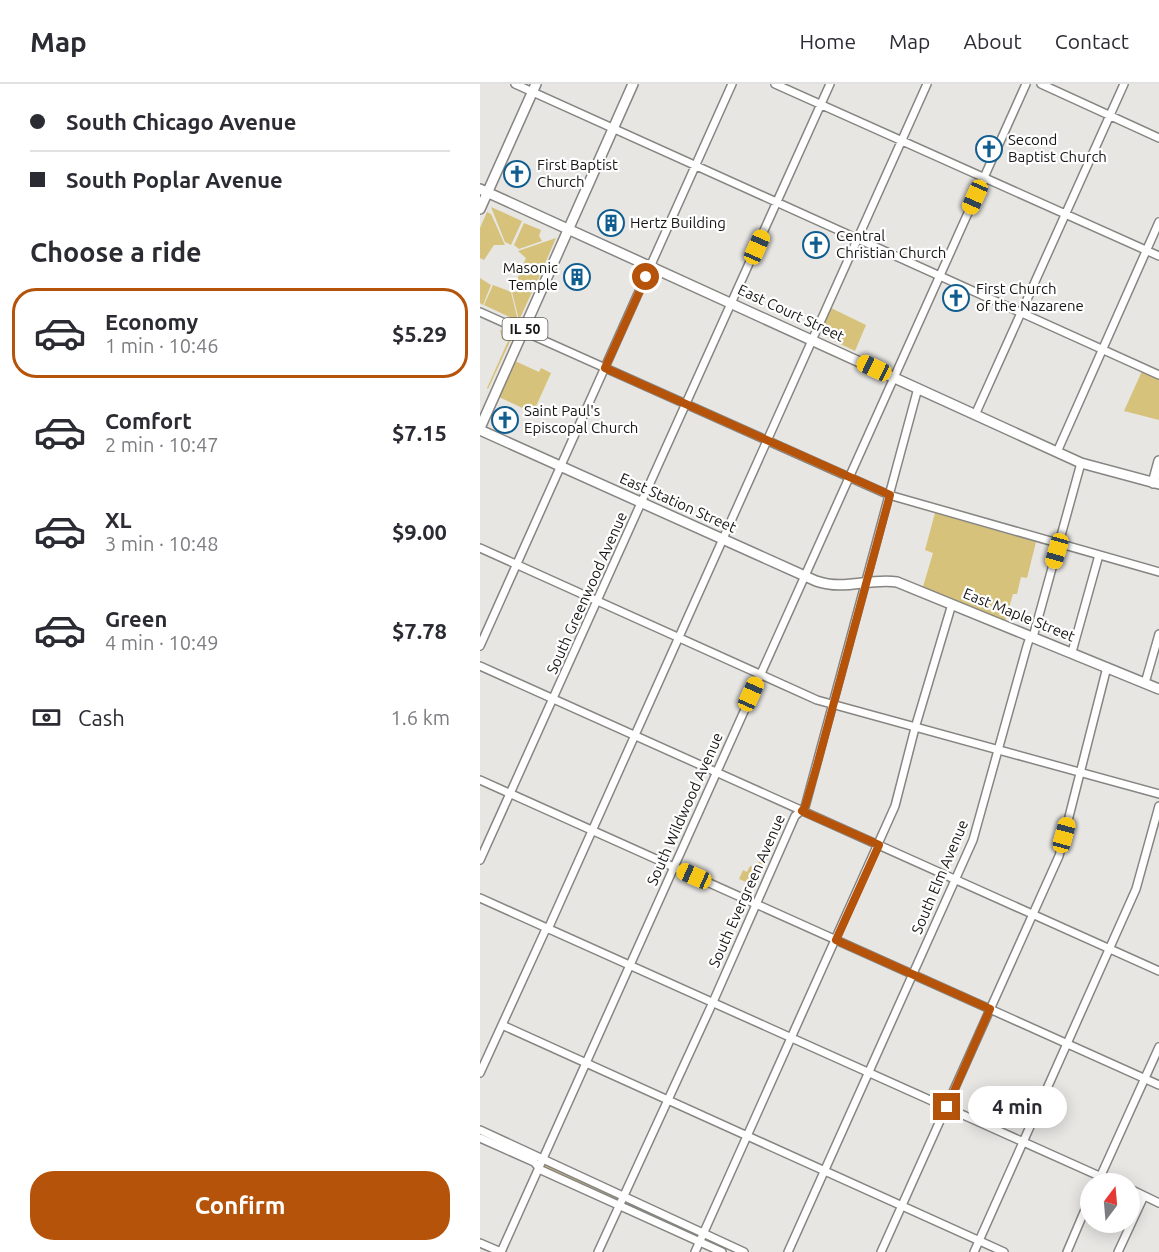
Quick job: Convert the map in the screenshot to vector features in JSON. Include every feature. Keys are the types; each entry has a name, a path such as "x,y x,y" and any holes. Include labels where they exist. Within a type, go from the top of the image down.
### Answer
{"main road":[{"name":"IL 50","path":"480,429 633,84"},
{"path":"480,209 484,190 534,88"},
{"name":"East Court Street","path":"484,190 1056,452 1082,463 1156,484"},
{"name":"East Station Street","path":"480,429 825,584 851,586 866,581"},
{"path":"1156,484 1159,461"},
{"name":"East Maple Street","path":"866,581 897,582 1159,689"}],"street":[{"path":"515,84 534,88 614,128 1159,375"},
{"path":"480,646 732,84"},
{"path":"775,84 1159,256"},
{"name":"South Greenwood Avenue","path":"480,860 830,84"},
{"path":"480,1073 593,830 927,84"},
{"name":"South Wildwood Avenue","path":"501,1252 805,576 847,477 895,378 1026,84"},
{"path":"1041,84 1159,138"},
{"path":"975,414 1124,84"},
{"path":"1056,452 1159,222"},
{"path":"480,312 890,495 1159,572"},
{"name":"South Evergreen Avenue","path":"598,1252 713,1002 795,816 805,807 918,388"},
{"name":"South Elm Avenue","path":"788,1252 973,840 1027,646 1033,637 1082,463"},
{"path":"480,548 833,705 1159,794"},
{"path":"1072,652 1099,555"},
{"path":"695,1252 895,806 915,728 952,604"},
{"path":"1145,683 1159,634"},
{"path":"480,666 1159,971"},
{"path":"881,1252 1059,856 1107,666"},
{"path":"480,780 1159,1085"},
{"path":"974,1252 1136,889 1159,806"},
{"path":"480,898 1093,1173"},
{"path":"502,1025 585,1065 825,1170 1004,1252"},
{"path":"1101,1173 1159,1047"},
{"path":"480,1130 744,1252"},
{"path":"480,1138 534,1162 541,1170 722,1252"},
{"path":"1140,1194 1159,1203"},
{"path":"1118,1252 1144,1196"},
{"path":"1067,1252 1080,1221"},
{"path":"480,1243 501,1252"}],"shaded area":[{"path":"491,207 522,221 511,245 505,242"},
{"path":"487,212 491,214 505,245 494,245 484,260 480,258 480,228"},
{"path":"524,223 541,230 539,236 542,241 519,249 514,245"},
{"path":"556,238 537,282 516,282 526,258 518,251"},
{"path":"480,278 491,285 483,305 480,303"},
{"path":"493,285 511,292 518,321 484,305"},
{"path":"533,290 519,320 512,292"},
{"path":"831,308 866,325 855,351 822,335 821,330"},
{"path":"500,330 513,335 488,389 508,341 502,339"},
{"path":"515,361 539,372 541,368 551,373 533,413 499,397"},
{"path":"1142,371 1159,378 1159,420 1124,411"},
{"path":"935,513 1036,542 1027,578 1021,577 1017,594 1013,594 1005,622 922,590 933,553 925,550"},
{"path":"760,859 766,862 755,886 739,879 743,870 747,872 750,866 756,868"},
{"path":"545,1163 619,1198 617,1201 542,1167"},
{"path":"625,1200 700,1234 698,1238 624,1205"}],"place":[{"name":"Second Baptist Church","path":"989,149"},
{"name":"First Baptist Church","path":"517,174"},
{"name":"Hertz Building","path":"611,223"},
{"name":"Central Christian Church","path":"816,245"},
{"name":"Masonic Temple","path":"577,277"},
{"name":"First Church of the Nazarene","path":"956,298"},
{"name":"Saint Paul's Episcopal Church","path":"505,420"}],"route":[{"path":"646,277 605,368 890,495 816,769 802,811 879,845 836,940 990,1009 947,1107"}]}
